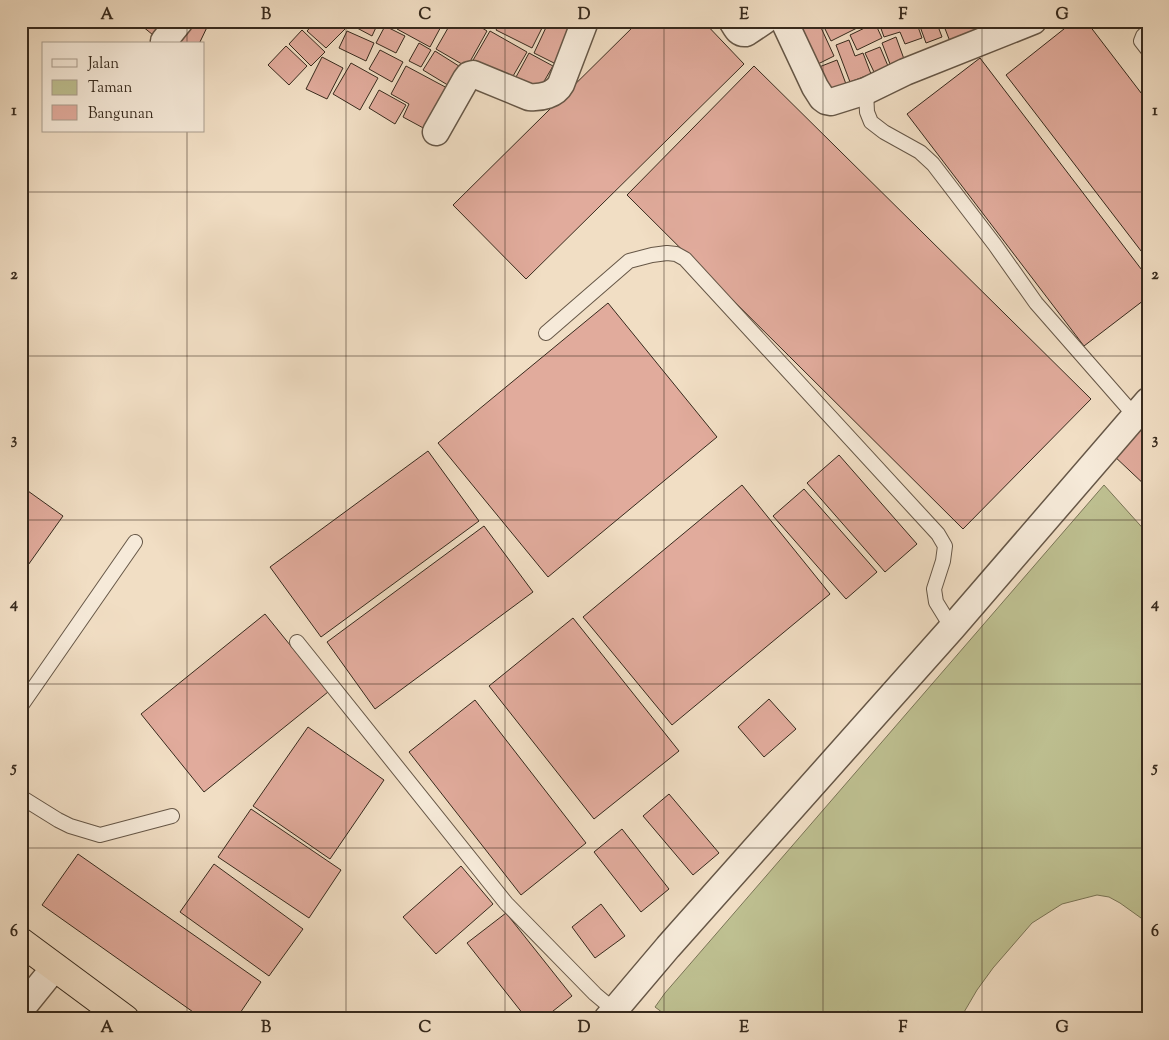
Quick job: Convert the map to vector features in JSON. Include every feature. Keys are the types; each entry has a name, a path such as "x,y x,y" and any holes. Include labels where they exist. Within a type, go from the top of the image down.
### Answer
{"highway":[{"path":"21,942 125,1019"}],"street":[{"path":"164,41 180,21"},
{"path":"436,132 466,79 471,74 529,97 546,96 557,90 585,21"},
{"path":"732,21 738,31 746,34 764,21"},
{"path":"784,21 815,87 822,98 831,102 866,91 905,72 1033,21"},
{"path":"610,1014 952,628 1142,408"},
{"path":"21,1009 55,967"}],"lane":[{"path":"1148,31 1141,41 1148,50"},
{"path":"866,91 867,112 871,122 884,132 920,152 933,164 1036,302 1142,408"},
{"path":"546,333 629,262 652,255 667,253 676,254 685,259 938,534 945,546 943,561 934,589 936,602 952,628"},
{"path":"21,706 135,542"},
{"path":"297,642 506,904 595,994 610,1014"},
{"path":"21,797 64,823 100,835 172,816"}],"green space":[{"path":"1104,485 1148,534 1148,923 1109,897 1097,895 1062,904 1032,923 993,968 960,1019 879,1019 868,1011 857,1019 671,1019 655,1007 665,993"}],"building":[{"path":"136,21 164,21 153,35"},
{"path":"185,21 210,21 200,42 178,42"},
{"path":"316,21 337,21 345,29 326,48 307,31"},
{"path":"344,21 379,21 372,36"},
{"path":"402,21 444,21 430,47 397,29"},
{"path":"452,21 471,21 487,31 467,67 436,49"},
{"path":"501,21 545,22 532,48 496,30"},
{"path":"549,21 562,21 573,26 556,64 534,53"},
{"path":"639,21 703,21 744,64 526,279 453,205"},
{"path":"818,21 834,56 814,66 797,29"},
{"path":"821,21 861,21 863,25 831,41"},
{"path":"884,21 916,21 922,38 905,44 900,32 884,37 879,23"},
{"path":"918,21 936,21 942,37 926,43"},
{"path":"942,21 978,21 982,32 951,44"},
{"path":"982,21 1008,21 985,31"},
{"path":"1074,21 1086,21 1148,102 1148,260 1006,75"},
{"path":"875,23 882,38 857,50 850,35"},
{"path":"385,26 405,36 396,53 376,43"},
{"path":"302,30 325,52 311,66 289,44"},
{"path":"347,31 374,43 366,61 339,48"},
{"path":"490,31 527,52 509,83 472,62"},
{"path":"896,37 904,59 890,64 882,43"},
{"path":"849,40 855,56 863,53 871,74 850,82 836,45"},
{"path":"419,43 431,50 421,67 409,61"},
{"path":"286,46 307,66 289,85 268,65"},
{"path":"880,47 888,66 874,72 865,53"},
{"path":"380,50 403,62 392,82 369,69"},
{"path":"435,51 462,68 451,87 423,70"},
{"path":"529,53 553,66 539,90 516,77"},
{"path":"322,57 343,68 327,99 306,89"},
{"path":"980,58 1148,278 1148,297 1084,346 907,114"},
{"path":"837,60 846,84 824,93 814,69"},
{"path":"351,63 378,78 360,110 333,94"},
{"path":"406,66 449,89 427,130 403,117 409,104 391,94"},
{"path":"754,66 1091,399 963,529 627,195"},
{"path":"379,90 406,105 395,124 369,108"},
{"path":"608,303 717,437 548,577 438,443"},
{"path":"1148,416 1148,488 1112,454"},
{"path":"428,451 479,521 321,637 270,567"},
{"path":"839,455 917,544 885,572 807,483"},
{"path":"742,485 830,594 672,725 583,617"},
{"path":"21,486 63,516 21,575"},
{"path":"804,489 877,572 846,599 773,516"},
{"path":"484,526 533,592 375,709 327,642"},
{"path":"265,614 328,692 204,792 141,714"},
{"path":"573,618 679,751 594,819 489,686"},
{"path":"769,699 796,729 764,757 738,727"},
{"path":"475,700 586,843 521,895 409,752"},
{"path":"308,727 384,780 330,859 253,806"},
{"path":"669,794 719,853 693,875 643,816"},
{"path":"251,809 341,870 309,918 218,857"},
{"path":"622,829 669,889 641,912 594,852"},
{"path":"78,854 261,982 236,1019 203,1019 42,905"},
{"path":"214,864 303,929 269,976 180,912"},
{"path":"461,866 493,904 436,954 403,917"},
{"path":"601,904 625,936 595,958 572,927"},
{"path":"506,913 572,996 543,1019 527,1019 467,943"}]}
